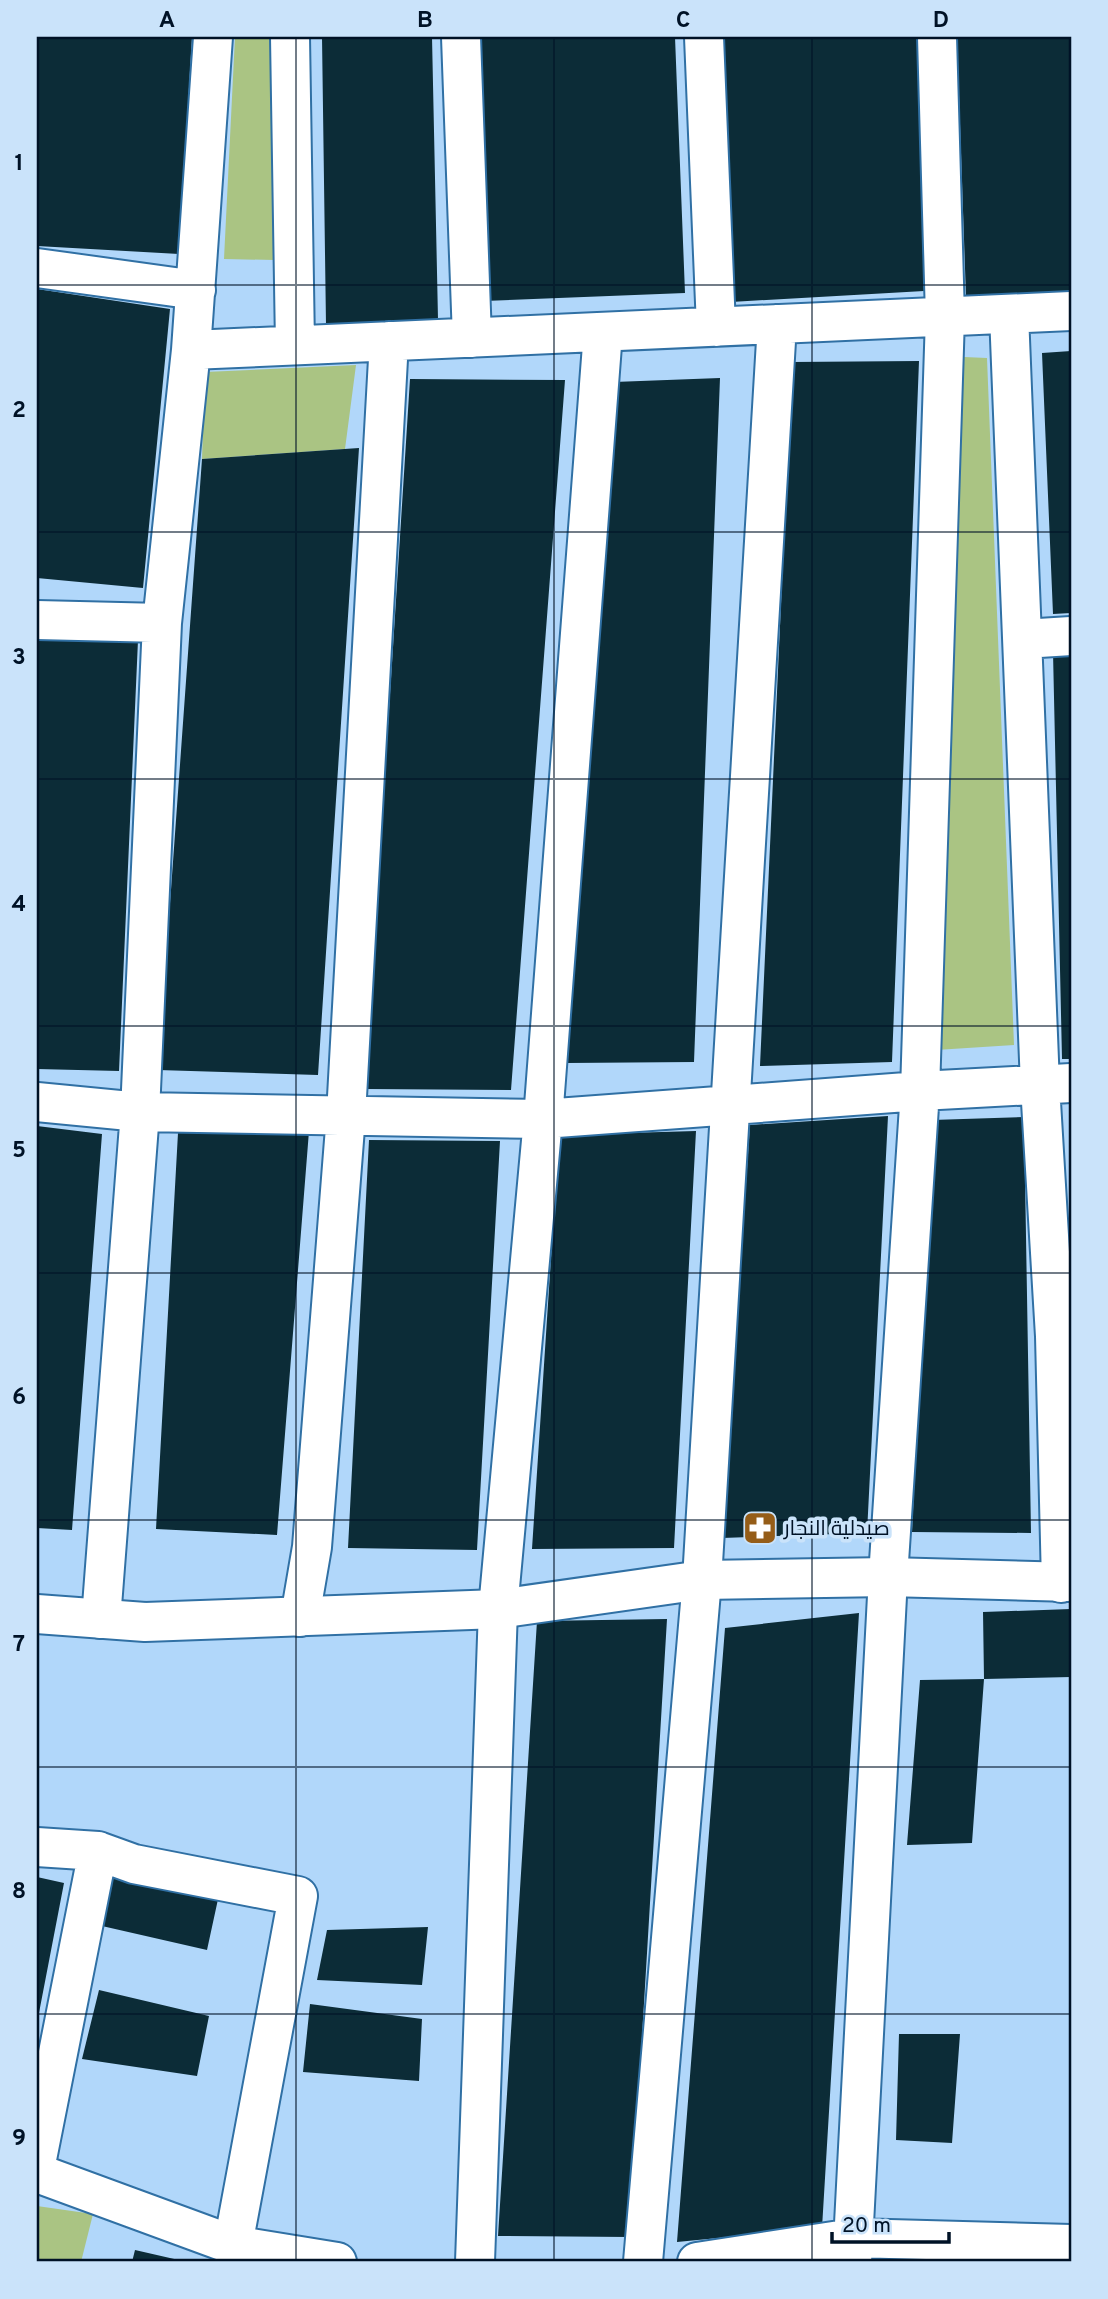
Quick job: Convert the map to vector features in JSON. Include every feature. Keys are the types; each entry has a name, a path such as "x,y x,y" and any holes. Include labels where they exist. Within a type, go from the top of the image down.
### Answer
{"street":[{"path":"101,1619 140,1112 162,624 191,350 213,37"},
{"path":"290,37 295,345"},
{"path":"461,37 472,338"},
{"path":"704,37 716,327"},
{"path":"852,2250 888,1577 919,1091 945,317 937,37"},
{"path":"37,268 196,290"},
{"path":"191,350 1071,311"},
{"path":"37,1614 145,1622 498,1609 702,1580 888,1577 1066,1583 1063,1336 1055,1084 1024,639 1009,314"},
{"path":"643,2262 702,1580 777,324"},
{"path":"475,2262 498,1609 542,1119 603,332"},
{"path":"300,1617 312,1547 346,1115 389,341"},
{"path":"37,620 162,624"},
{"path":"1024,639 1071,636"},
{"path":"37,1102 140,1112 542,1119 919,1091 1055,1084"},
{"path":"37,1847 97,1851 134,1864 298,1896 233,2245"},
{"path":"37,2159 97,1851"},
{"path":"37,2173 233,2245 337,2262"},
{"path":"697,2262 852,2250 1071,2244"}],"green space":[{"path":"235,37 270,37 274,260 224,259"},
{"path":"964,357 987,358 1014,1045 936,1050"},
{"path":"356,365 345,449 202,459 205,372"},
{"path":"37,2206 93,2214 81,2262 37,2262"}],"building":[{"path":"37,37 192,37 179,254 37,246"},
{"path":"322,37 432,37 438,319 326,325"},
{"path":"476,37 675,37 685,293 484,301"},
{"path":"721,37 917,37 924,291 731,302"},
{"path":"957,37 1071,37 1071,292 966,297"},
{"path":"37,289 170,309 143,588 37,578"},
{"path":"1071,351 1071,613 1053,614 1042,353"},
{"path":"919,361 892,1062 760,1066 792,362"},
{"path":"720,378 694,1062 567,1063 614,382"},
{"path":"410,379 565,380 511,1090 365,1089"},
{"path":"359,448 318,1075 158,1070 202,459"},
{"path":"37,639 138,640 119,1071 37,1069"},
{"path":"1071,651 1071,1059 1062,1059 1053,652"},
{"path":"888,1116 867,1533 722,1538 750,1125"},
{"path":"1024,1117 1031,1533 912,1532 932,1120"},
{"path":"37,1126 102,1134 72,1530 37,1528"},
{"path":"309,1131 277,1535 156,1529 178,1133"},
{"path":"696,1131 674,1548 532,1549 559,1135"},
{"path":"369,1140 500,1141 477,1550 348,1548"},
{"path":"1071,1609 1071,1677 984,1679 983,1612"},
{"path":"859,1613 822,2228 677,2242 725,1628"},
{"path":"667,1619 630,2237 498,2236 537,1621"},
{"path":"984,1679 972,1843 907,1845 920,1680"},
{"path":"115,1867 220,1890 207,1950 102,1926"},
{"path":"37,1877 64,1883 38,2018 37,2017"},
{"path":"428,1927 422,1985 317,1980 327,1930"},
{"path":"99,1990 209,2016 197,2076 82,2059"},
{"path":"310,2004 422,2019 419,2081 303,2072"},
{"path":"899,2034 960,2034 952,2143 896,2140"},
{"path":"135,2250 183,2261 183,2262 132,2262"}],"place":[{"name":"صيدلية النجار","path":"760,1528"}]}
